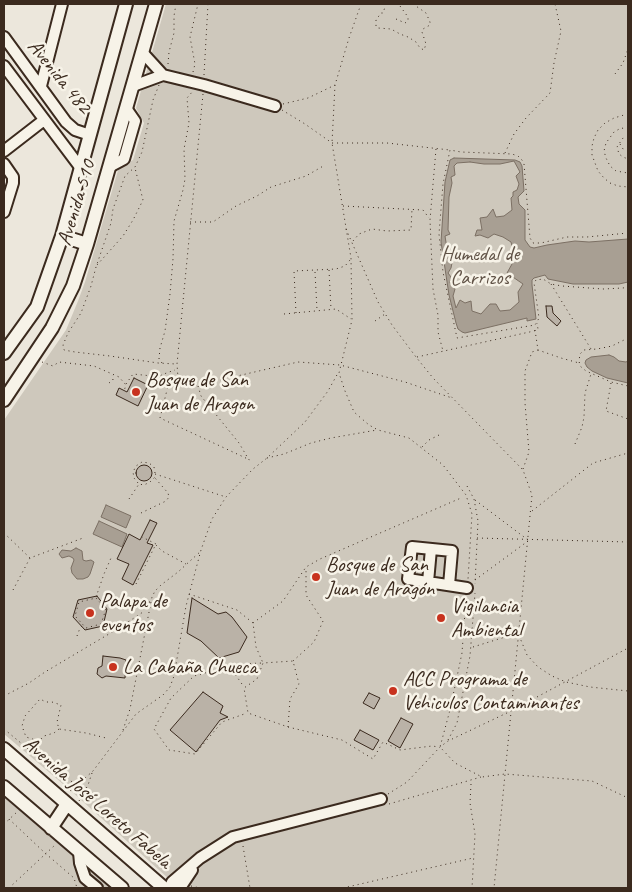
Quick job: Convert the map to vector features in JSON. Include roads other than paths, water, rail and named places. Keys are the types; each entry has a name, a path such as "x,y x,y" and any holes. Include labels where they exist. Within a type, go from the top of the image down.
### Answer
{"main road":[{"name":"Avenida 510","path":"4,353 37,307 62,236 126,4"},
{"name":"Avenida 510","path":"4,400 52,328 73,286 87,244 156,4"},
{"path":"62,236 87,244"},
{"name":"Avenida José Loreto Fabela","path":"4,749 71,799 174,886"},
{"path":"4,786 122,888"},
{"path":"51,828 71,799"}],"street":[{"name":"Avenida 482","path":"52,4 61,8"},
{"path":"41,86 61,8"},
{"name":"Avenida 482","path":"4,38 66,122 75,130 90,135"},
{"path":"142,52 162,78"},
{"name":"Avenida 482","path":"4,66 80,167"},
{"path":"133,86 162,78 204,85 275,106"},
{"path":"4,151 44,120"},
{"path":"4,164 13,177 4,212"},
{"path":"449,585 452,552 412,547 408,579 467,588"},
{"path":"428,582 431,549"},
{"path":"174,886 200,858 233,837 384,802"},
{"path":"79,852 85,878 97,888"}],"place":[{"name":"Bosque de San Juan de Aragon","path":"136,392"},
{"name":"Bosque de San Juan de Aragón","path":"316,577"},
{"name":"Palapa de eventos","path":"90,613"},
{"name":"Vigilancia Ambiental","path":"441,618"},
{"name":"La Cabaña Chueca","path":"113,667"},
{"name":"ACC Programa de Vehiculos Contaminantes","path":"393,691"}],"park label":[{"name":"Humedal de Carrizos","path":"480,266"}]}
